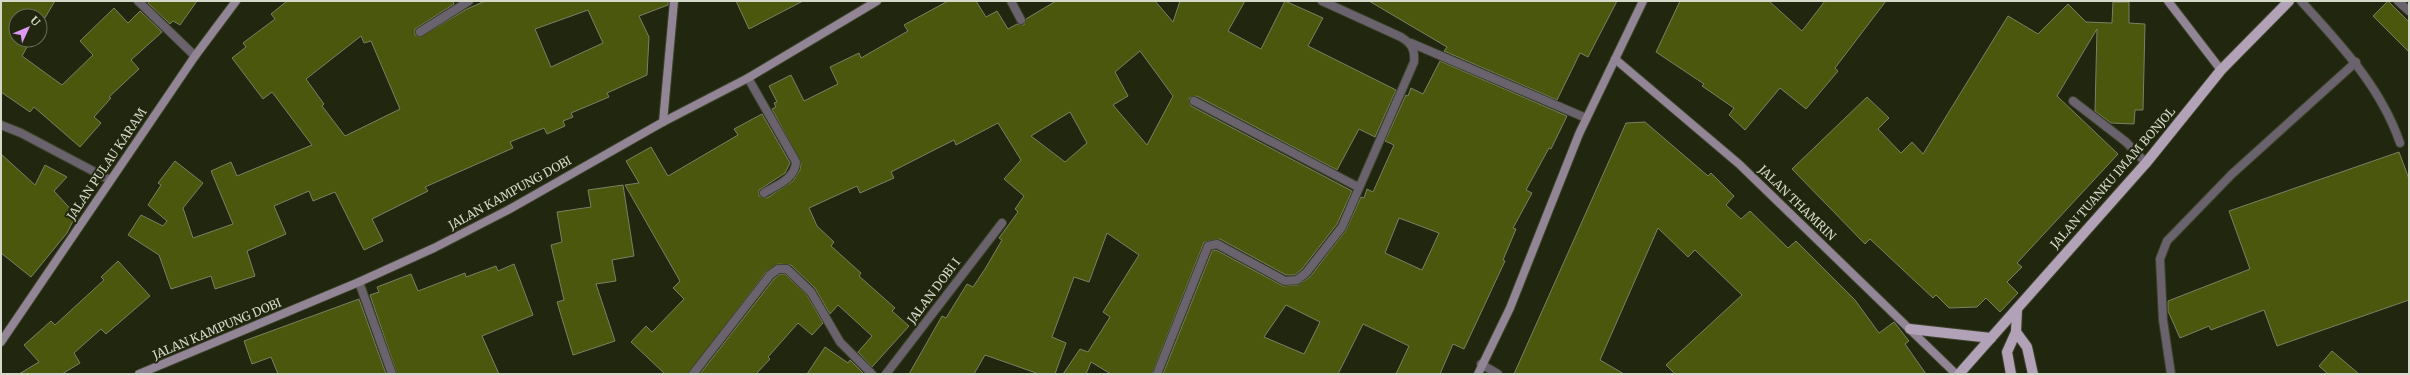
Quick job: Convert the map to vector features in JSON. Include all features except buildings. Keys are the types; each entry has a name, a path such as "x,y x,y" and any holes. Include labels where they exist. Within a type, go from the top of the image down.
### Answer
{"main road":[{"name":"JALAN TUANKU IMAM BONJOL","path":"1959,374 2146,163 2221,70 2289,1"},
{"path":"2011,374 2008,352 2016,332 2017,309"},
{"path":"1910,329 1991,338"},
{"path":"2016,332 2027,347 2033,374"}],"street":[{"path":"138,1 194,56"},
{"name":"JALAN PULAU KARAM","path":"1,342 194,56 236,1"},
{"path":"420,32 469,1"},
{"path":"663,122 674,1"},
{"name":"JALAN KAMPUNG DOBI","path":"139,374 359,282 434,248 508,210 663,122 748,78 877,1"},
{"path":"1011,1 1022,20"},
{"path":"1322,1 1410,43 1586,118"},
{"path":"1478,374 1481,364 1510,308 1586,118 1642,1"},
{"path":"2168,1 2221,70"},
{"path":"2301,1 2356,62 2394,124 2400,144"},
{"path":"2398,1 2409,11"},
{"path":"1157,374 1208,246 1217,244 1285,281 1297,280 1306,273 1342,227 1358,187 1414,62 1415,52 1410,43"},
{"name":"JALAN THAMRIN","path":"1614,58 1739,164 1956,374"},
{"path":"2171,374 2163,320 2160,269 2160,259 2166,241 2232,174 2356,62"},
{"path":"748,78 796,162 796,171 790,177 764,193"},
{"path":"1194,101 1358,187"},
{"path":"2073,101 2126,142 2146,163"},
{"path":"1,125 21,133 110,180"},
{"name":"JALAN DOBI I","path":"886,374 1002,223"},
{"path":"693,374 770,275 778,269 787,269 811,292 840,342 872,374"},
{"path":"359,282 392,374"},
{"path":"1481,364 1498,374"}]}
